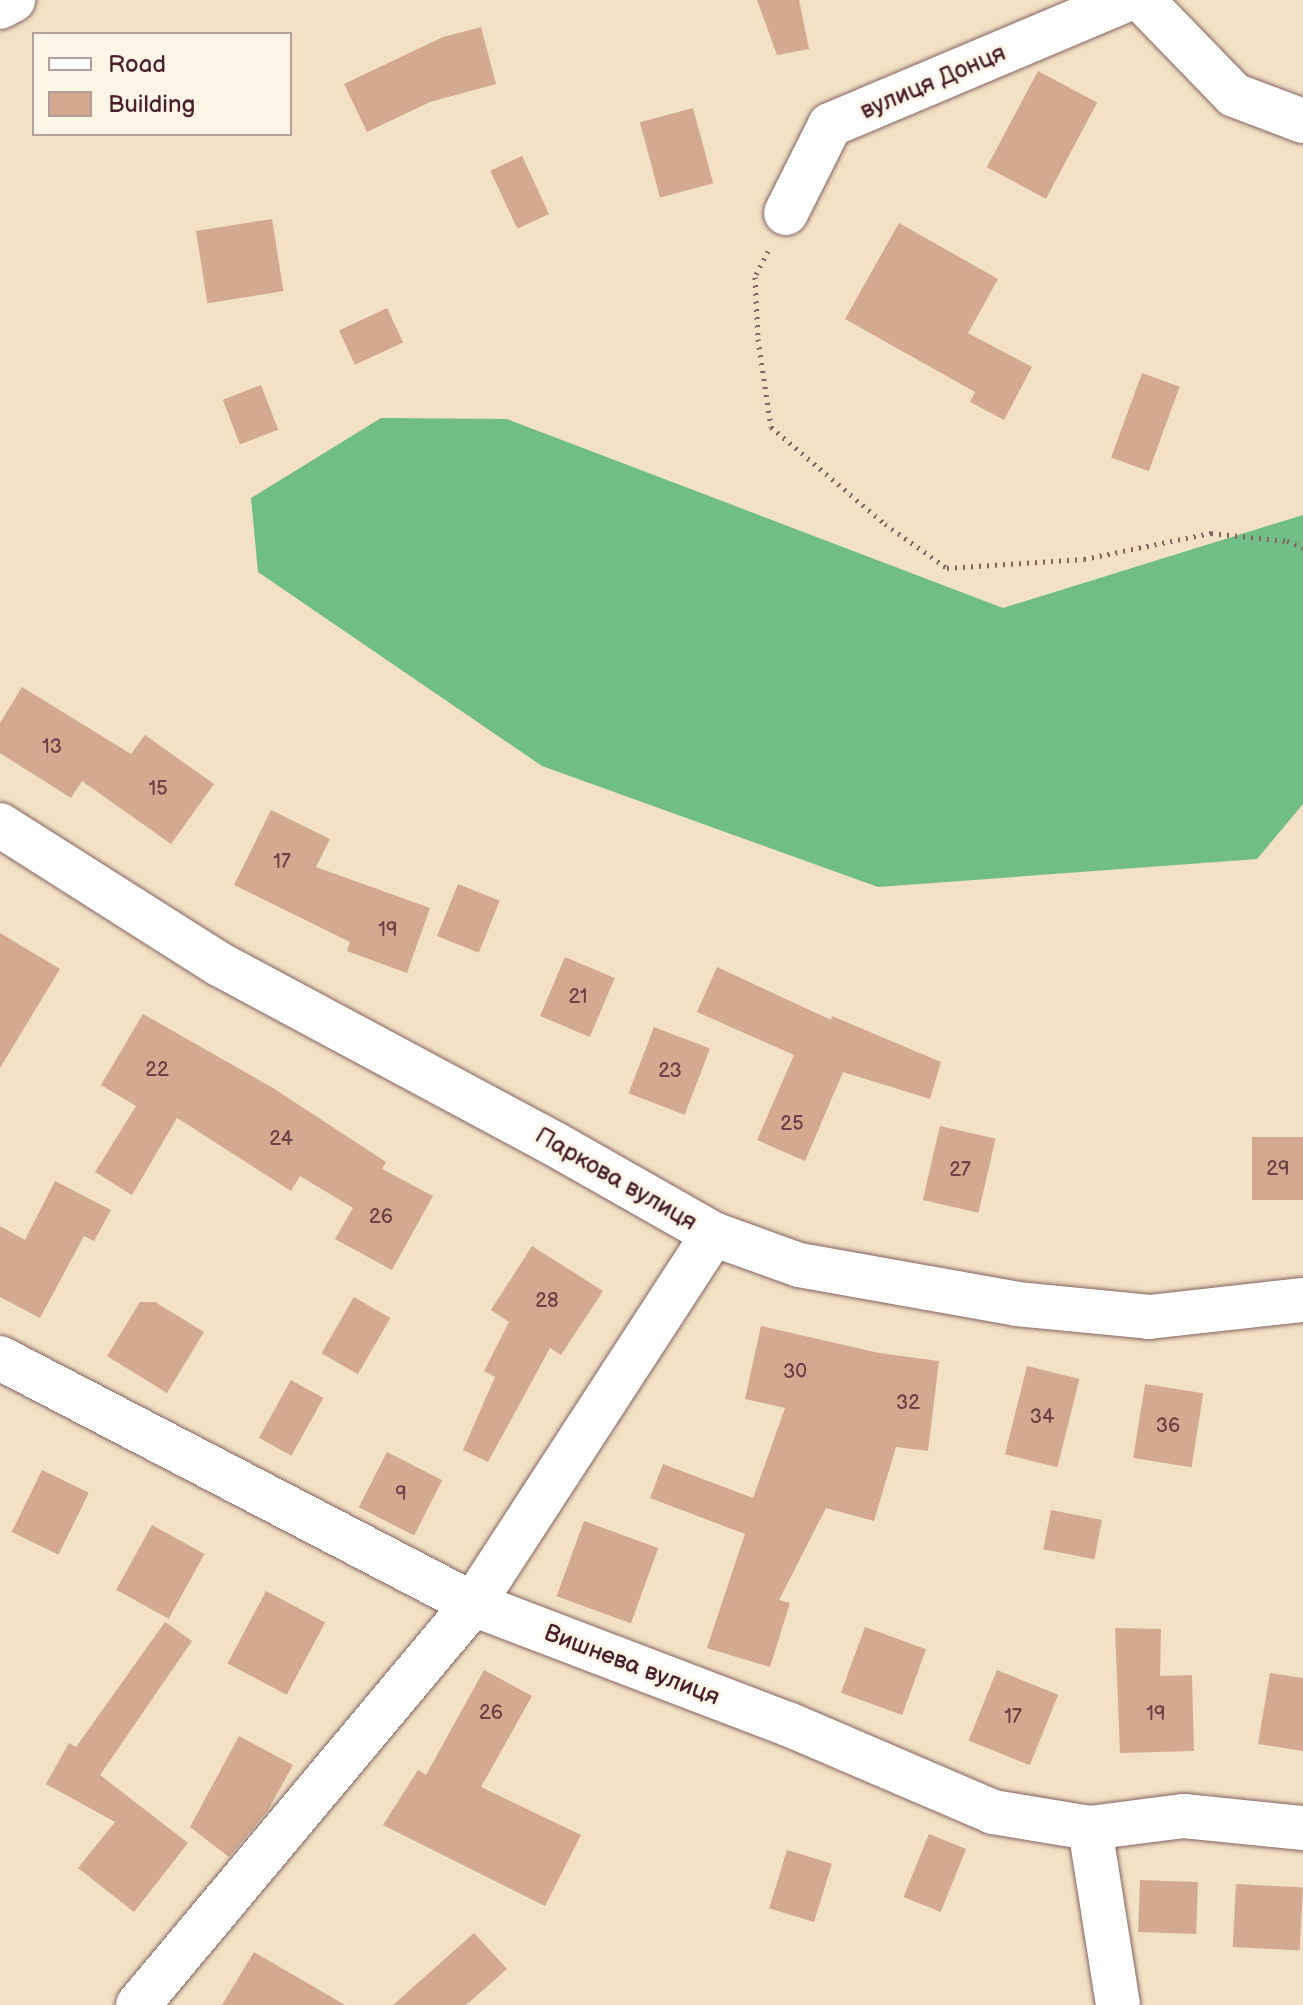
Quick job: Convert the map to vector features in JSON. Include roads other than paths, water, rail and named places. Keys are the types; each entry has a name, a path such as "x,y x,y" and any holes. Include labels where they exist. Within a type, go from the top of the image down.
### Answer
{"street":[{"path":"0,7 13,0"},
{"name":"вулиця Донця","path":"786,213 830,125 1126,0"},
{"path":"1142,0 1234,95 1303,121"},
{"name":"Паркова вулиця","path":"0,825 219,964 553,1143 713,1234 799,1265 1017,1304 1149,1317 1303,1300"},
{"path":"138,2005 473,1604 713,1234"},
{"name":"Вишнева вулиця","path":"0,1358 473,1604 788,1724 993,1812 1090,1828 1184,1816 1303,1828"},
{"path":"1090,1828 1118,2005"}]}
